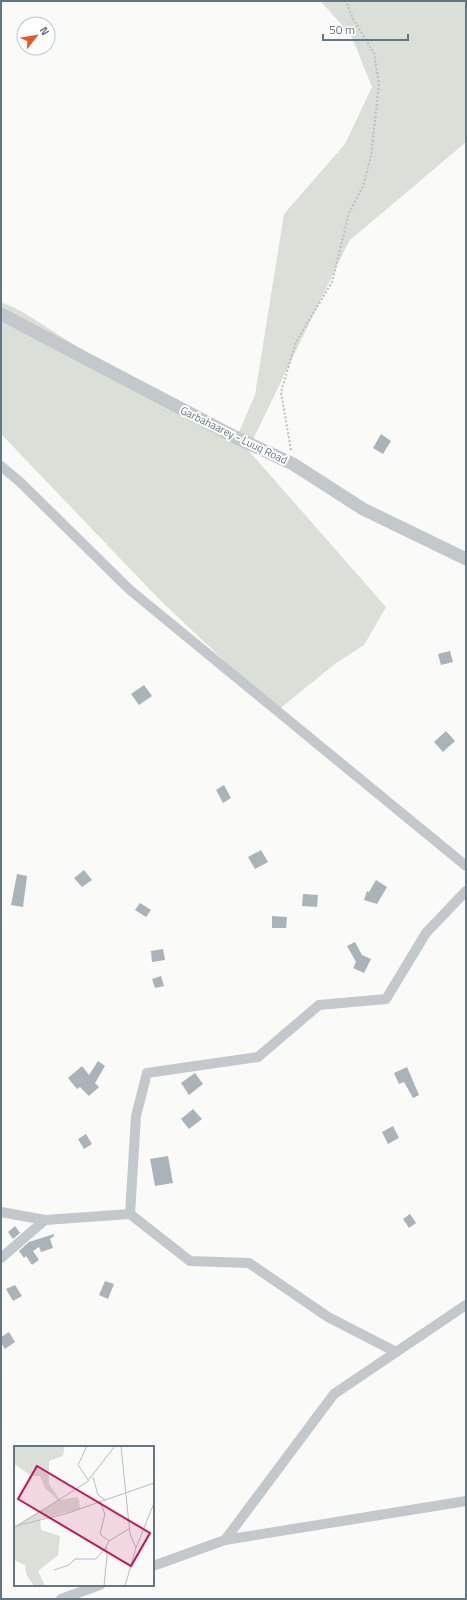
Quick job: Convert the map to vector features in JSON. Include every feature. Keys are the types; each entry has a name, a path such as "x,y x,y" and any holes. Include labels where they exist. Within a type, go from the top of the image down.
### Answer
{"street":[{"name":"Garbahaarey - Luuq Road","path":"1,314 228,434 293,464 363,509 466,559"},
{"path":"1,466 20,482 130,590 466,866"},
{"path":"130,1214 136,1116 148,1073 258,1057 319,1005 386,999 426,933 466,891"},
{"path":"1,1212 45,1220 130,1214 190,1261 249,1263 328,1317 396,1352"},
{"path":"1,1258 45,1220"},
{"path":"225,1540 334,1394 466,1305"},
{"path":"154,1566 225,1540 466,1501"},
{"path":"61,1599 97,1586"}],"path":[{"path":"293,464 280,392 296,342 332,282 349,213 364,186 373,141 379,84 374,54 353,19 346,1"}],"shaded area":[{"path":"322,1 466,1 466,142 349,241 248,450 386,607 364,645 336,663 277,711 159,599 1,434 1,302 21,311 114,370 239,432 255,395 284,214 345,144 372,87 351,35 322,3"}],"building":[{"path":"381,434 391,441 383,454 373,448"},
{"path":"450,651 453,662 441,665 438,654"},
{"path":"144,685 152,696 139,705 131,694"},
{"path":"446,731 455,741 443,752 434,742"},
{"path":"224,785 231,798 223,803 216,790"},
{"path":"261,850 268,862 255,869 248,857"},
{"path":"84,870 92,880 82,887 74,878"},
{"path":"17,874 27,876 23,907 11,905"},
{"path":"376,880 387,887 377,904 364,900 367,891 369,892"},
{"path":"303,894 318,895 317,907 302,906"},
{"path":"140,903 151,910 146,917 135,910"},
{"path":"272,916 287,917 286,928 272,928"},
{"path":"355,942 362,955 371,959 364,973 353,968 356,962 347,946"},
{"path":"163,949 165,960 152,962 151,951"},
{"path":"161,976 164,986 155,988 152,979"},
{"path":"98,1061 105,1066 95,1083 99,1087 89,1096 80,1087 77,1089 68,1078 82,1066 89,1075"},
{"path":"407,1067 419,1095 413,1098 404,1082 399,1084 394,1073"},
{"path":"195,1073 203,1084 189,1095 181,1083"},
{"path":"193,1109 202,1119 189,1129 181,1119"},
{"path":"393,1126 399,1138 388,1144 382,1132"},
{"path":"86,1134 92,1144 84,1149 78,1139"},
{"path":"168,1156 173,1183 155,1186 150,1159"},
{"path":"410,1214 416,1223 409,1228 403,1219"},
{"path":"15,1226 20,1233 13,1239 8,1232"},
{"path":"54,1234 54,1236 50,1239 53,1248 41,1252 39,1247 33,1251 39,1260 32,1265 26,1256 24,1258 19,1251 29,1242"},
{"path":"105,1281 114,1284 108,1299 99,1295"},
{"path":"15,1285 22,1296 13,1301 6,1289"},
{"path":"9,1332 15,1342 5,1349 1,1343 1,1337"}]}
